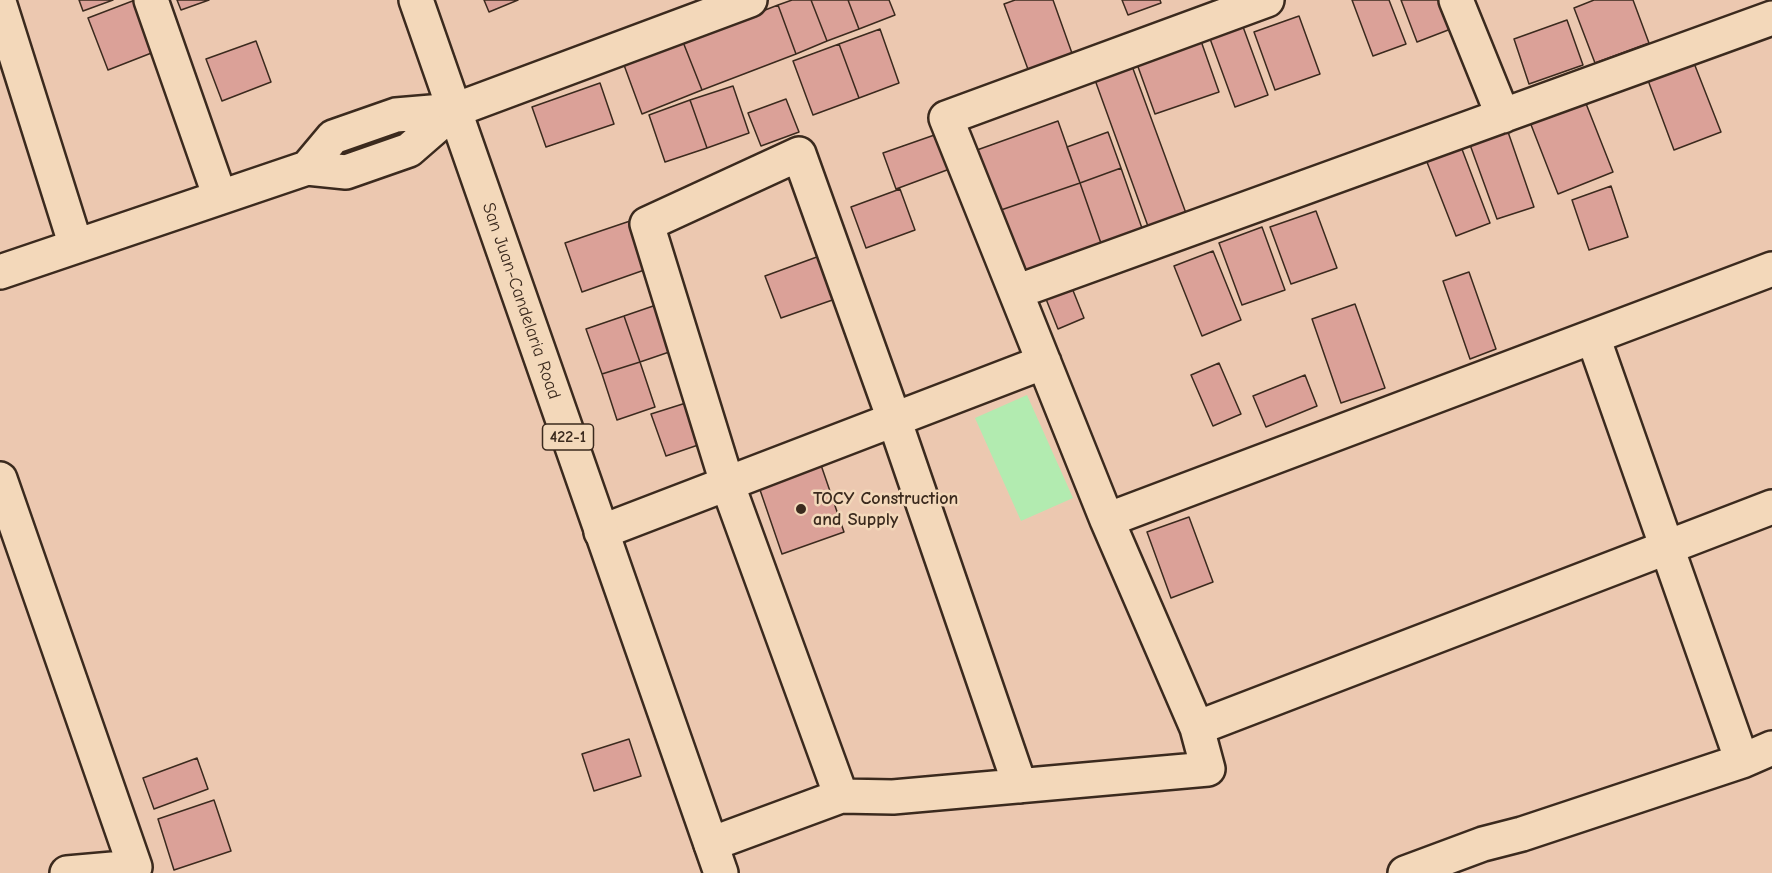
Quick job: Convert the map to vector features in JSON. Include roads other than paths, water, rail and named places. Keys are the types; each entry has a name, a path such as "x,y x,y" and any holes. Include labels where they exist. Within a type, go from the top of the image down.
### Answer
{"street":[{"path":"151,0 220,197"},
{"name":"San Juan-Candelaria Road","path":"416,0 716,859"},
{"path":"0,272 307,168 333,137 396,115 455,110 750,0"},
{"path":"716,859 841,795 893,798 1208,770 1197,728 1107,520 946,118 1267,0"},
{"path":"1455,0 1503,116"},
{"path":"0,5 76,246"},
{"path":"1016,292 1772,18"},
{"path":"841,795 728,483 647,224 799,154 894,419 1020,786"},
{"path":"1107,520 1772,269"},
{"path":"1593,337 1742,761"},
{"path":"601,532 1044,362"},
{"path":"0,479 135,867 67,873"},
{"path":"1197,728 1772,507"},
{"path":"1405,873 1483,844 1522,834 1742,761 1772,748"}],"place":[{"name":"TOCY Construction and Supply","path":"801,509"}]}
